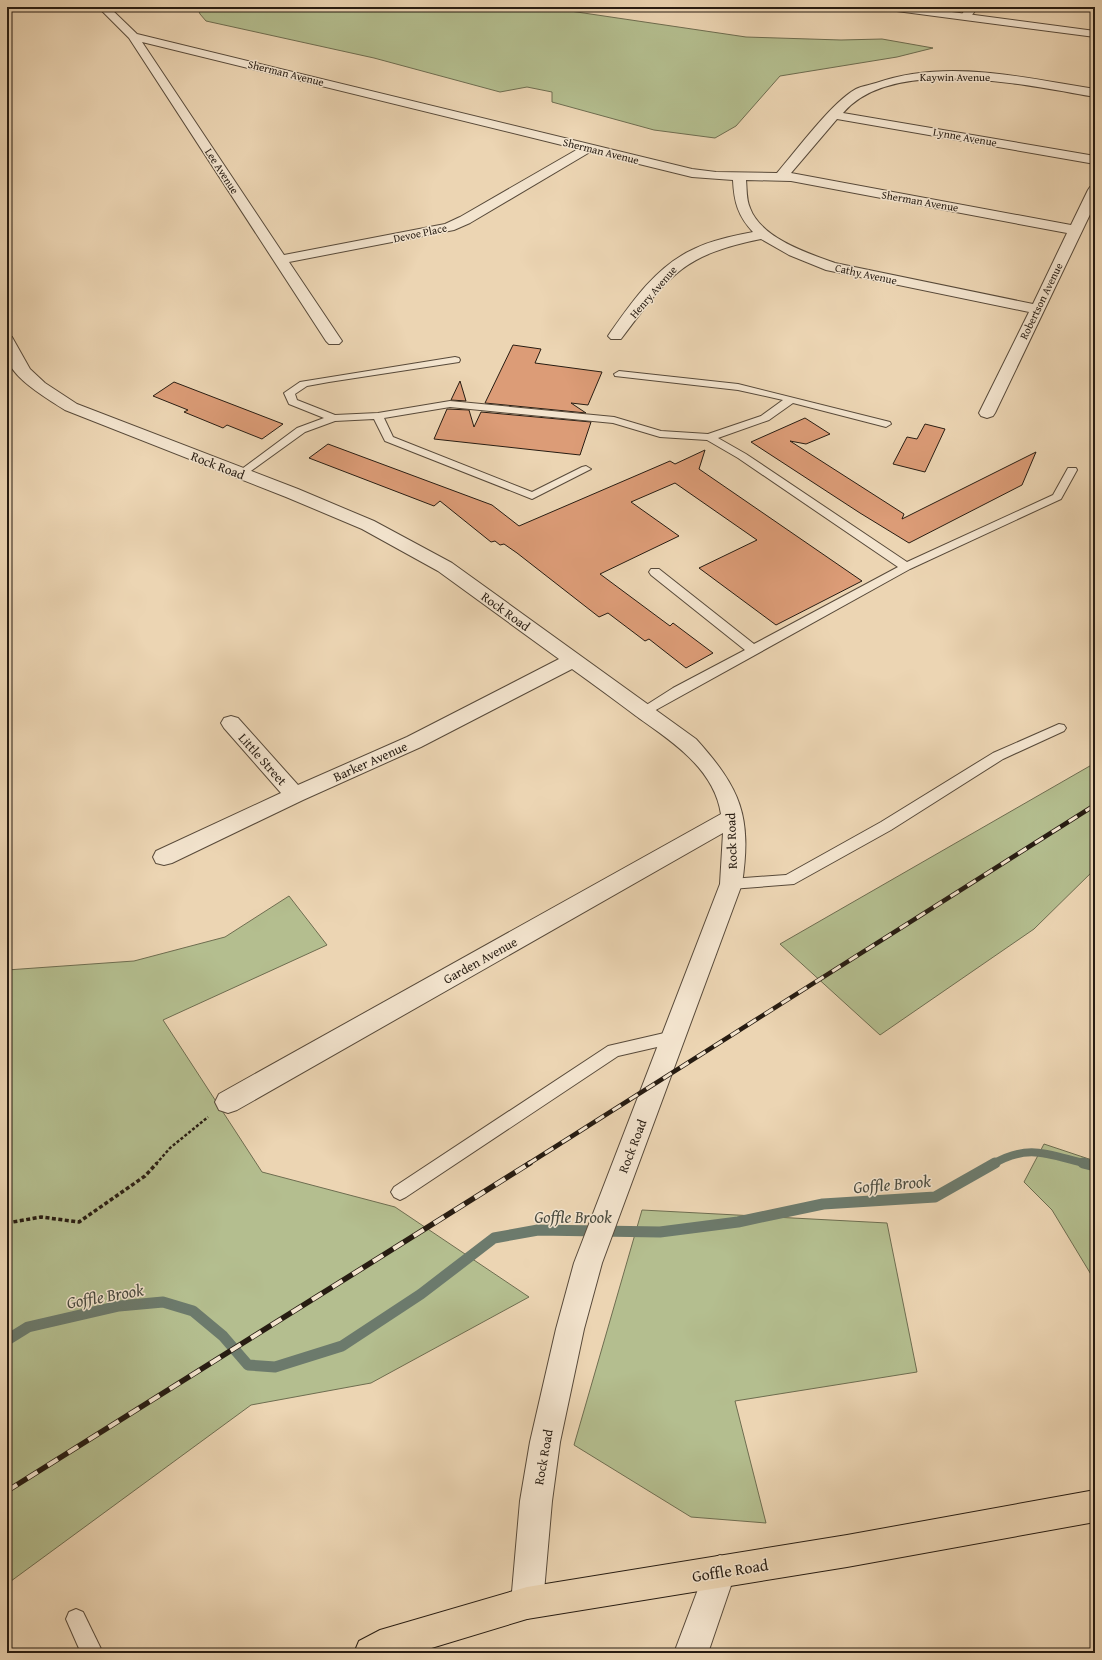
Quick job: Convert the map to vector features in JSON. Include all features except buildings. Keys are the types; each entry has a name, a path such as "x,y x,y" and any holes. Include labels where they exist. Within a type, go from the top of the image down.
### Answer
{"main road":[{"name":"Goffle Road","path":"375,1650 527,1603 847,1551 1095,1506"}],"street":[{"name":"Lee Avenue","path":"103,7 133,36 334,341"},
{"path":"889,7 1095,34"},
{"path":"965,17 973,7"},
{"name":"Sherman Avenue","path":"133,36 692,173 739,177 781,176 1076,230"},
{"name":"Kaywin Avenue","path":"781,176 834,115 854,96 870,88 904,78 974,75 1095,93"},
{"name":"Lynne Avenue","path":"834,115 1095,160"},
{"name":"Devoe Place","path":"280,260 448,227 465,220 588,148"},
{"name":"Cathy Avenue","path":"739,177 743,208 746,215 764,234 782,246 806,258 831,267 1038,308"},
{"name":"Robertson Avenue","path":"987,413 1095,190"},
{"name":"Henry Avenue","path":"616,336 656,286 678,263 711,247 764,234"},
{"name":"Rock Road","path":"7,340 13,357 30,379 39,387 70,407 368,525 445,567 689,744 719,782 729,801 732,818 734,865 731,884 588,1263 570,1329 540,1472 527,1603"},
{"name":"Barker Avenue","path":"164,857 295,794 414,742 574,660"},
{"name":"Little Street","path":"231,723 295,794"},
{"name":"Garden Avenue","path":"228,1102 732,818"},
{"path":"691,1653 720,1571"}],"lane":[{"path":"334,418 293,402 289,393 304,384 455,360"},
{"path":"618,374 738,387 791,399 886,424"},
{"path":"240,474 301,430 334,418 378,416 450,404 614,420 660,434 709,437 765,418 791,399"},
{"path":"378,416 390,439 532,496 586,470"},
{"path":"709,437 742,456 906,568"},
{"path":"645,712 678,691 906,568 1057,497 1072,470"},
{"path":"655,572 753,650"},
{"path":"731,884 789,880 824,859 886,826 998,756 1059,728"},
{"path":"400,1192 614,1051 673,1037"},
{"path":"76,1619 92,1653"}],"path":[{"path":"7,1223 41,1217 79,1222 145,1176 170,1148 228,1102"}],"green space":[{"path":"197,7 543,7 746,37 841,40 882,39 933,48 897,57 780,76 736,126 715,138 654,130 552,102 552,92 527,87 500,92 374,58 206,21 200,14"},
{"path":"1095,763 1095,869 1034,929 880,1035 780,944"},
{"path":"289,896 327,945 163,1020 262,1172 395,1207 529,1297 371,1383 251,1405 7,1584 7,970 134,961 225,937"},
{"path":"1044,1144 1095,1161 1095,1281 1052,1210 1024,1182"},
{"path":"642,1210 887,1223 917,1372 735,1401 766,1523 691,1517 574,1445"}],"waterway":[{"name":"Goffle Brook","path":"994,1163 1018,1154 1029,1152 1050,1155 1087,1164"},
{"name":"Goffle Brook","path":"7,1340 28,1327 119,1306 163,1302 193,1311 223,1336 248,1365 275,1367 342,1346 421,1294 494,1238 538,1230 660,1232 738,1222 823,1204 935,1197 994,1163"},
{"name":"Goffle Brook","path":"1083,1163 1087,1164"},
{"name":"Goffle Brook","path":"1087,1164 1095,1166"}],"railway":[{"path":"528,1164 1095,805"},
{"path":"7,1491 530,1163"}]}
